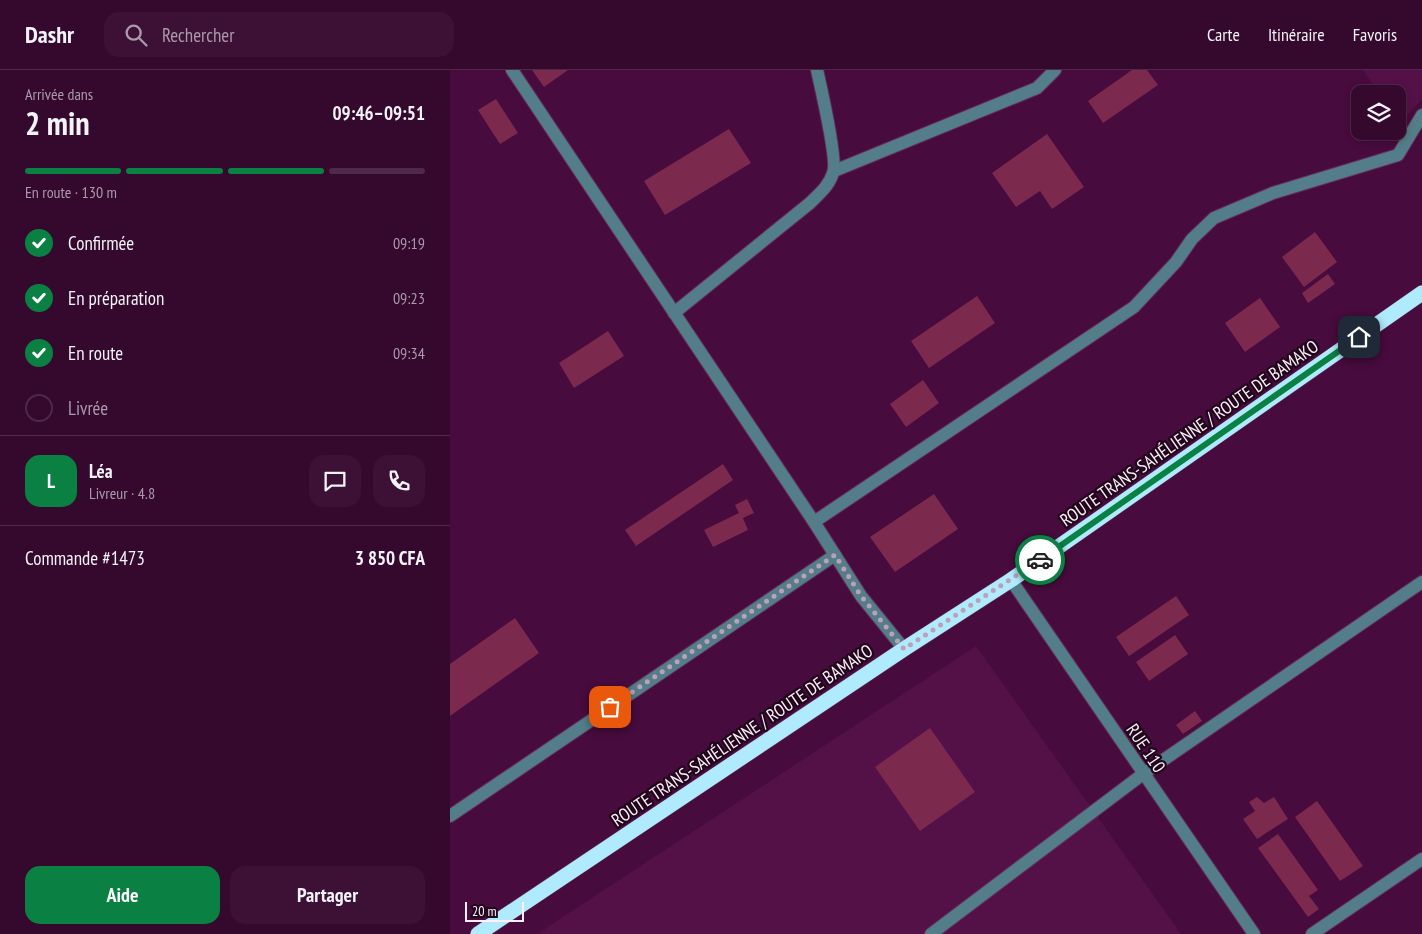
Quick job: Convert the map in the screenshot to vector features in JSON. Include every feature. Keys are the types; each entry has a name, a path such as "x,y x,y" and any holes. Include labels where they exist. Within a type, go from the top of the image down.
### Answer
{"highway":[{"name":"ROUTE TRANS-SAHÉLIENNE / ROUTE DE BAMAKO","path":"478,934 904,649 1011,580 1422,293"}],"street":[{"path":"512,70 814,522 861,596 904,649"},
{"path":"674,313 810,204 826,187 834,171 833,150 817,70"},
{"path":"834,171 1037,88 1055,70"},
{"path":"814,522 1134,306 1176,262 1192,239 1214,218 1273,193 1398,155 1422,115"},
{"path":"450,816 835,555"},
{"name":"RUE 110","path":"1011,580 1254,934"},
{"path":"931,934 1143,774 1422,582"},
{"path":"1312,934 1422,859"}],"shaded area":[{"path":"1363,70 1422,70 1422,99 1406,116 1406,85 1373,85"},
{"path":"976,646 1181,934 537,934"}],"building":[{"path":"532,70 568,70 544,87"},
{"path":"1132,70 1147,70 1158,85 1103,123 1088,101"},
{"path":"496,99 518,133 500,144 478,110"},
{"path":"729,129 751,163 665,215 644,181"},
{"path":"1047,134 1084,187 1052,209 1040,191 1016,207 992,173"},
{"path":"1315,232 1337,262 1304,287 1282,257"},
{"path":"1328,274 1335,284 1308,303 1302,293"},
{"path":"977,296 995,323 929,368 911,341"},
{"path":"1260,298 1280,327 1245,352 1225,323"},
{"path":"608,331 624,356 574,388 559,363"},
{"path":"923,380 939,403 906,427 890,404"},
{"path":"723,464 733,480 636,546 625,530"},
{"path":"934,494 958,529 895,572 870,537"},
{"path":"747,499 754,513 743,518 748,530 713,547 704,530 739,513 735,505"},
{"path":"1176,596 1189,615 1129,656 1116,637"},
{"path":"515,618 539,653 450,716 450,664"},
{"path":"1175,635 1188,654 1149,681 1136,662"},
{"path":"1195,711 1202,721 1183,734 1176,725"},
{"path":"930,728 975,792 920,831 875,767"},
{"path":"1257,797 1264,803 1274,797 1288,819 1257,839 1243,819 1255,811 1249,802"},
{"path":"1317,801 1363,866 1340,881 1295,817"},
{"path":"1278,834 1318,890 1309,896 1319,909 1308,917 1258,848"}],"way so far":[{"path":"610,707 835,555 861,596 904,649 1040,560"}],"route":[{"path":"1040,560 1359,337"}]}
